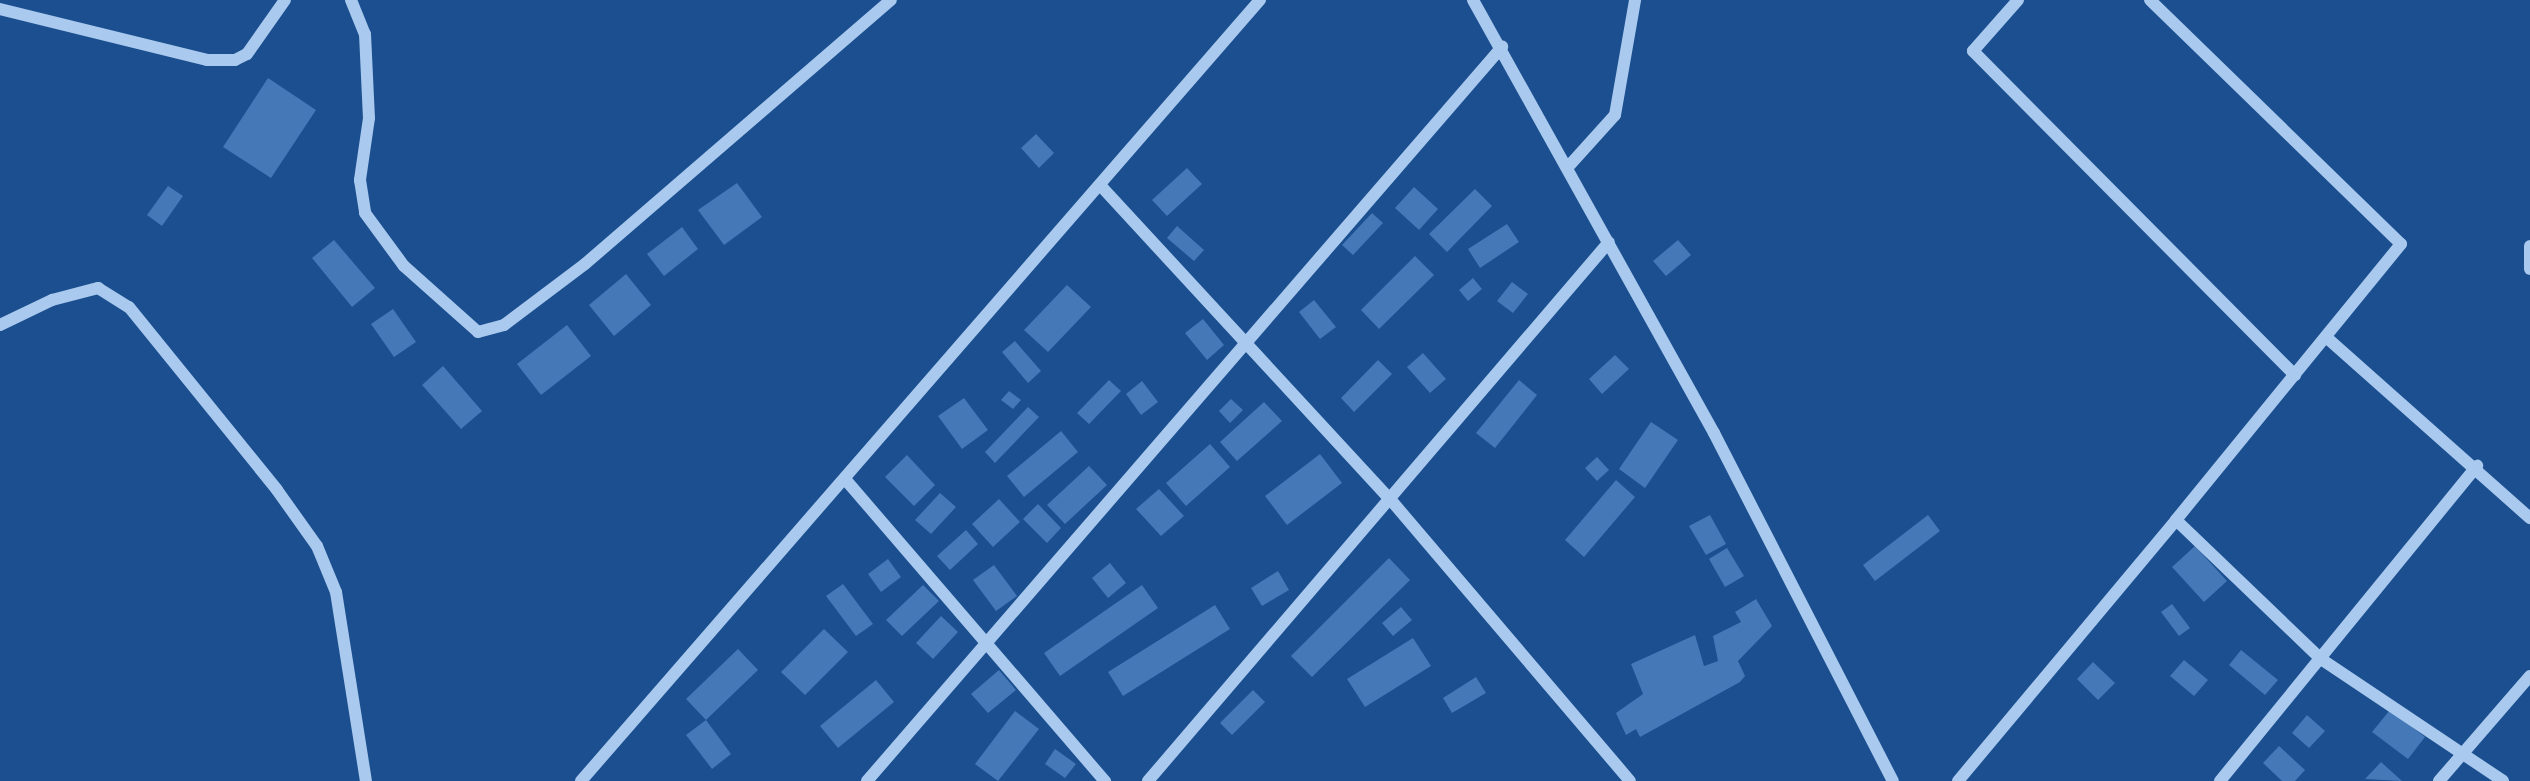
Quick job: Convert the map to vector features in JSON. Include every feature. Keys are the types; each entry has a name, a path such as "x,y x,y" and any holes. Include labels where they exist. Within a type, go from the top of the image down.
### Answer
{"street":[{"path":"0,9 208,60 234,60 247,54 285,0"},
{"path":"351,0 365,34 369,118 360,180 365,213 404,266 478,332 504,325 585,264 891,0"},
{"path":"581,781 1260,0"},
{"path":"1473,0 1502,47 1609,242 1893,781"},
{"path":"1568,167 1615,115 1635,0"},
{"path":"2018,0 1973,51 2295,374"},
{"path":"1958,781 2401,244 2150,0"},
{"path":"867,781 1502,47"},
{"path":"1100,185 1390,499 1630,781"},
{"path":"1148,781 1609,242"},
{"path":"2530,246 2530,269"},
{"path":"0,325 52,300 98,288 129,307 277,490 317,546 336,592 366,781"},
{"path":"2326,337 2477,466 2530,518"},
{"path":"2220,781 2477,466"},
{"path":"845,479 1105,781"},
{"path":"2176,520 2321,659 2464,749 2503,781"},
{"path":"2439,781 2530,676"}],"building":[{"path":"268,78 316,110 271,178 223,147"},
{"path":"1036,134 1054,153 1039,168 1021,148"},
{"path":"1187,168 1202,184 1167,216 1152,200"},
{"path":"737,183 762,217 724,245 698,210"},
{"path":"168,186 183,196 162,226 147,215"},
{"path":"1414,187 1438,209 1419,230 1395,208"},
{"path":"1475,189 1492,206 1447,252 1429,234"},
{"path":"1372,213 1383,223 1353,255 1342,245"},
{"path":"1507,224 1519,242 1480,268 1468,249"},
{"path":"1177,226 1204,250 1194,261 1167,238"},
{"path":"682,227 698,249 664,276 647,254"},
{"path":"334,240 375,288 352,307 312,258"},
{"path":"1678,240 1691,255 1666,276 1653,261"},
{"path":"1415,256 1434,275 1379,329 1361,310"},
{"path":"626,274 651,305 614,336 589,305"},
{"path":"1473,278 1482,289 1468,301 1459,290"},
{"path":"1512,282 1528,294 1513,313 1497,301"},
{"path":"1067,285 1091,307 1048,352 1024,330"},
{"path":"1314,300 1336,327 1320,339 1299,312"},
{"path":"393,309 416,342 394,357 371,324"},
{"path":"1203,319 1224,345 1207,360 1185,333"},
{"path":"567,325 591,356 541,395 517,364"},
{"path":"1015,341 1041,371 1028,383 1002,352"},
{"path":"1423,353 1446,379 1430,393 1407,367"},
{"path":"1615,355 1629,369 1602,394 1589,379"},
{"path":"1378,360 1392,374 1354,412 1341,398"},
{"path":"443,366 482,411 461,429 422,385"},
{"path":"1109,380 1121,391 1089,424 1077,413"},
{"path":"1519,380 1537,395 1495,448 1476,433"},
{"path":"1142,381 1158,402 1141,415 1126,394"},
{"path":"1009,391 1021,400 1013,409 1001,400"},
{"path":"964,398 988,430 962,449 938,416"},
{"path":"1231,399 1243,410 1230,423 1219,411"},
{"path":"1264,402 1282,421 1237,461 1220,442"},
{"path":"1028,407 1039,417 995,463 985,452"},
{"path":"1651,422 1678,440 1645,488 1619,469"},
{"path":"1061,431 1078,452 1024,497 1007,476"},
{"path":"1210,444 1230,467 1186,506 1166,483"},
{"path":"1320,454 1342,483 1287,525 1265,496"},
{"path":"907,455 935,485 914,506 885,477"},
{"path":"1597,457 1609,470 1597,481 1585,468"},
{"path":"1089,466 1107,485 1065,524 1047,505"},
{"path":"1616,480 1635,497 1584,557 1565,540"},
{"path":"1159,489 1184,516 1161,536 1136,509"},
{"path":"940,493 956,507 931,534 915,520"},
{"path":"999,499 1020,522 993,547 972,524"},
{"path":"1038,504 1061,528 1047,543 1023,519"},
{"path":"1710,515 1726,544 1706,555 1689,526"},
{"path":"1928,515 1940,531 1875,581 1863,565"},
{"path":"966,530 978,544 950,570 937,556"},
{"path":"2195,546 2227,581 2204,602 2172,567"},
{"path":"1727,548 1744,576 1725,587 1709,559"},
{"path":"1389,558 1410,580 1312,677 1291,656"},
{"path":"888,559 901,577 881,592 868,574"},
{"path":"1110,563 1126,583 1108,598 1092,578"},
{"path":"994,565 1017,596 996,611 973,580"},
{"path":"1278,571 1289,590 1262,606 1251,588"},
{"path":"843,584 873,624 856,636 826,596"},
{"path":"923,585 939,601 902,636 886,620"},
{"path":"1142,585 1158,608 1060,676 1044,653"},
{"path":"1756,599 1772,626 1738,661 1745,676 1740,682 1640,737 1636,729 1626,735 1616,713 1643,694 1631,664 1695,635 1704,666 1718,661 1713,636 1741,622 1735,612"},
{"path":"2172,604 2190,628 2179,636 2161,612"},
{"path":"1215,605 1230,629 1123,696 1108,672"},
{"path":"1401,607 1412,620 1393,636 1382,623"},
{"path":"941,616 958,632 933,659 916,643"},
{"path":"824,629 848,652 805,695 781,672"},
{"path":"1413,638 1431,666 1365,707 1347,679"},
{"path":"738,649 758,670 706,720 686,699"},
{"path":"2241,650 2278,680 2265,695 2229,665"},
{"path":"2184,660 2208,680 2194,696 2170,676"},
{"path":"2093,662 2115,683 2098,700 2077,679"},
{"path":"999,670 1016,690 988,713 971,694"},
{"path":"1476,677 1486,693 1452,713 1443,698"},
{"path":"876,680 894,702 838,748 820,726"},
{"path":"1253,690 1265,702 1232,735 1220,723"},
{"path":"2390,710 2425,737 2408,759 2372,732"},
{"path":"1015,711 1039,729 998,781 975,764"},
{"path":"2307,715 2325,731 2309,748 2292,733"},
{"path":"706,720 731,754 712,769 686,735"},
{"path":"2279,746 2305,770 2295,781 2282,781 2263,763"},
{"path":"1055,749 1076,764 1065,778 1045,764"},
{"path":"2381,762 2402,781 2365,779"}]}
